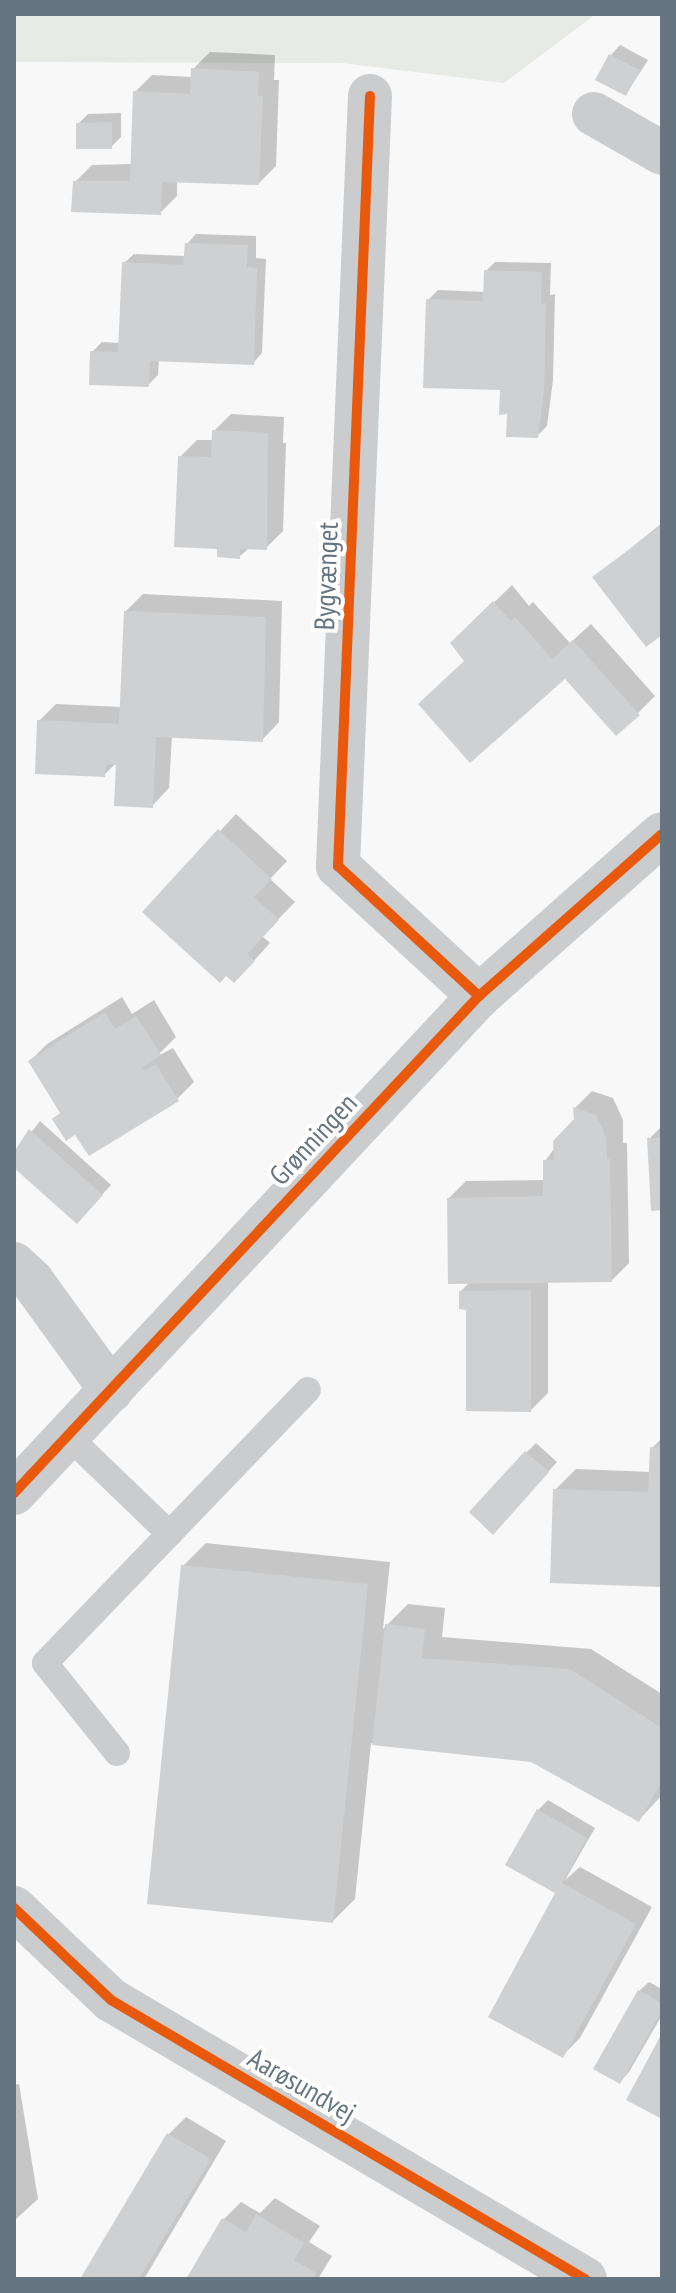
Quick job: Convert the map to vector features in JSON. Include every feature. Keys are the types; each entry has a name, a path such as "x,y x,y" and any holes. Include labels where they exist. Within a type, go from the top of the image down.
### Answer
{"street":[{"name":"Bygvænget","path":"370,96 338,866 479,996"},
{"path":"594,114 662,153"},
{"name":"Grønningen","path":"14,1493 479,996 662,834"},
{"path":"20,1280 111,1390"},
{"name":"Aarøsundvej","path":"14,1908 111,2000 585,2279"}],"lane":[{"path":"117,1753 45,1663 308,1390"},
{"path":"68,1436 170,1534"}],"shaded area":[{"path":"14,14 596,14 504,83 342,63 14,62"}],"building":[{"path":"609,54 640,70 626,96 595,80"},
{"path":"191,68 259,72 258,96 263,96 259,185 162,182 161,215 71,212 73,181 130,181 133,91 190,94"},
{"path":"112,122 112,149 76,149 76,123"},
{"path":"185,243 248,245 247,267 257,268 254,365 150,361 149,387 89,385 90,351 118,352 122,262 183,265"},
{"path":"484,270 542,272 541,304 546,303 544,391 538,438 506,437 507,414 499,415 500,390 423,388 426,299 483,301"},
{"path":"212,430 268,433 267,550 240,549 240,559 217,557 217,549 174,547 178,456 211,457"},
{"path":"662,525 662,635 646,647 592,577"},
{"path":"493,601 511,621 515,617 552,659 573,640 640,715 616,736 565,679 470,763 418,704 464,661 450,643"},
{"path":"124,611 266,617 263,742 156,737 153,808 114,806 116,765 106,764 105,777 35,774 37,720 119,724"},
{"path":"218,829 272,879 254,897 279,920 247,954 255,961 234,983 226,976 220,983 142,912"},
{"path":"105,1012 115,1029 136,1016 161,1055 141,1068 144,1071 156,1064 179,1101 89,1156 75,1135 66,1141 52,1119 60,1113 28,1061"},
{"path":"573,1107 596,1115 606,1137 607,1159 610,1159 612,1282 448,1284 447,1198 543,1196 543,1160 554,1160 553,1141 574,1119"},
{"path":"29,1129 103,1195 77,1224 14,1168 14,1152"},
{"path":"647,1138 662,1138 662,1210 651,1211"},
{"path":"531,1290 531,1412 466,1411 466,1310 459,1309 459,1291"},
{"path":"650,1447 662,1448 662,1587 550,1583 553,1489 648,1492"},
{"path":"525,1451 549,1472 493,1535 469,1512"},
{"path":"181,1565 368,1584 333,1923 147,1904"},
{"path":"385,1624 425,1629 422,1658 570,1669 662,1728 662,1781 639,1822 531,1762 372,1745"},
{"path":"537,1809 587,1838 562,1883 636,1924 563,2058 488,2017 555,1893 505,1865"},
{"path":"638,1990 662,2003 662,2011 620,2084 593,2069"},
{"path":"662,2033 662,2119 626,2100"},
{"path":"167,2133 211,2159 139,2279 80,2279"},
{"path":"256,2214 304,2243 294,2260 316,2273 313,2279 186,2279 222,2218 246,2232"}],"cycle path":[{"path":"370,96 338,866 479,996"},
{"path":"14,1493 479,996 662,834"},
{"path":"14,1908 111,2000 585,2279"}]}
